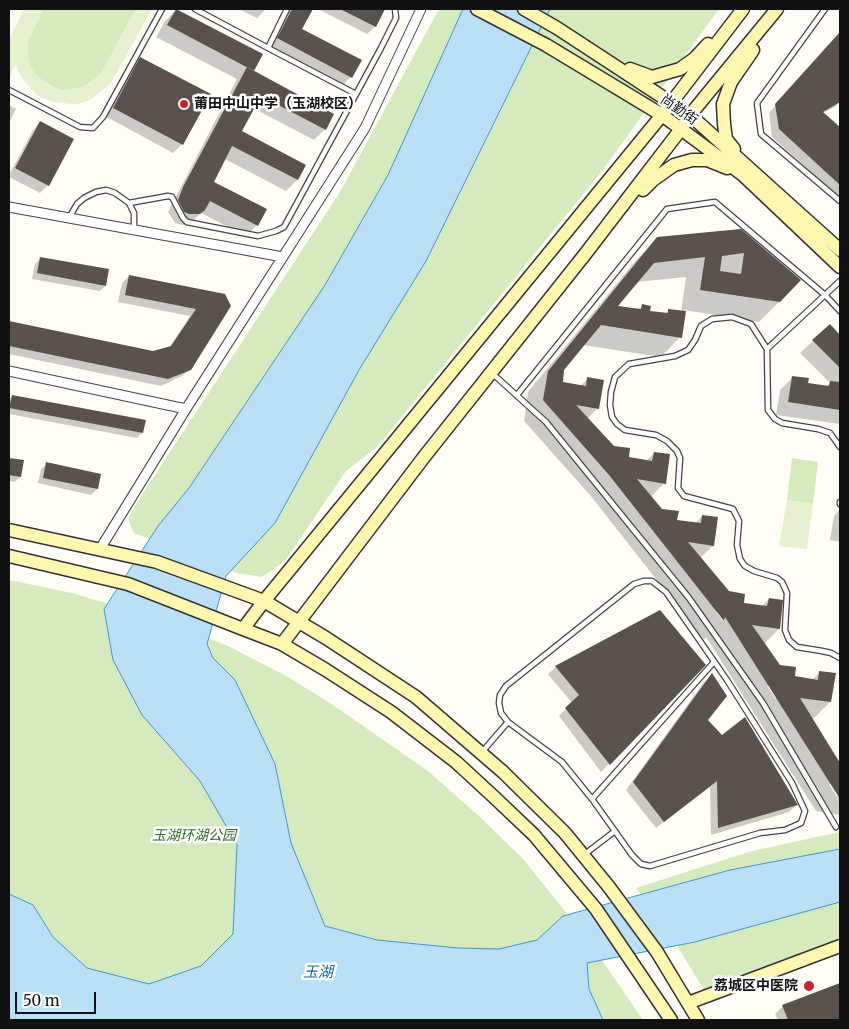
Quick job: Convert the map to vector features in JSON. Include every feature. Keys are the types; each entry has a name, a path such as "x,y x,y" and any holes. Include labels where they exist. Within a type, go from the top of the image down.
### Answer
{"main road":[{"name":"尚勤街","path":"477,9 546,45 662,115 743,169 815,225 840,250"},
{"name":"尚勤街","path":"524,9 613,63 690,114 840,267"},
{"path":"613,63 652,77 680,70 708,45 741,9"},
{"path":"244,629 264,601 672,103 741,9"},
{"path":"282,644 424,457 492,373 682,129 690,114 779,9"},
{"path":"743,169 726,139 723,104 731,82 779,9"},
{"path":"586,253 653,180 674,165 692,160 707,160 743,169"},
{"path":"9,530 157,562 264,601 326,638 416,697 547,813 584,855 657,952 698,1020"},
{"path":"9,556 128,584 282,644 340,679 406,723 456,762 501,802 534,835 581,889 642,975 670,1020"},
{"path":"688,1003 840,946"}],"street":[{"path":"100,550 186,409 365,128 420,9"},
{"path":"9,207 283,257"},
{"path":"9,371 186,409"}],"lane":[{"path":"9,90 80,127 93,128 103,117 162,9"},
{"path":"195,9 356,94"},
{"path":"268,48 287,9"},
{"path":"129,203 172,196 187,222 258,236 284,227 396,18 396,9"},
{"path":"825,9 757,103 761,134 840,201"},
{"path":"69,218 77,204 84,198 96,192 106,190 115,193 129,203 134,213 134,230"},
{"path":"517,395 667,209 715,202 825,295 840,310"},
{"path":"767,349 840,281"},
{"path":"840,447 830,433 782,423 775,419 768,410 767,349 751,324 732,316 712,319 701,326 688,350 675,356 629,364 614,376 610,398 612,417 617,424 625,430 656,434 667,441 677,451 680,458 678,488 684,496 733,509 739,521 737,545 740,559 754,571 777,578 782,582 788,593 785,630 789,640 797,647 831,653 840,658"},
{"path":"492,373 546,422 689,598 764,703 836,827"},
{"path":"644,581 652,581 658,585 687,621 714,662 792,783 806,811 801,823 785,830 760,833 650,866 641,864 632,855 592,799 562,762 508,722 501,713 500,695 506,686 634,584 644,581"},
{"path":"592,799 714,662"},
{"path":"481,753 508,722"},
{"path":"584,855 615,831"}],"green space":[{"path":"24,9 43,9 28,40 27,51 31,67 34,73 48,85 64,91 84,87 101,74 136,9 152,9 111,83 92,99 72,104 53,102 38,96 25,82 16,64 9,78 9,39"},
{"path":"43,9 136,9 101,74 84,87 64,91 43,81 34,73 29,63 28,40"},
{"path":"439,9 719,9 602,171 378,446 346,471 285,561 262,577 237,573 134,533 128,519 136,504 340,192"},
{"path":"792,458 818,462 813,504 787,500"},
{"path":"787,500 813,504 807,549 779,546"},
{"name":"玉湖环湖公园","path":"9,580 72,593 135,610 228,646 288,677 333,705 428,771 480,817 524,860 588,940 643,1020 9,1020"},
{"path":"840,832 840,942 706,993 679,949 636,888 752,851"}],"water":[{"name":"玉湖","path":"463,9 550,9 426,261 359,370 275,523 226,576 207,644 213,658 235,680 275,764 291,843 325,926 377,940 458,948 499,949 537,940 563,916 730,870 840,849 840,902 695,942 587,963 589,989 603,1020 9,1020 9,894 33,905 53,937 87,968 149,984 201,966 233,934 237,845 200,781 142,715 113,660 104,609 158,526 189,488 325,285 388,175"}],"building":[{"path":"176,9 263,54 254,71 167,25"},
{"path":"292,9 313,9 302,29 362,60 352,78 277,38"},
{"path":"340,9 385,9 376,27"},
{"path":"840,32 840,102 823,112 840,127 840,185 779,129 775,104"},
{"path":"140,57 211,94 183,145 113,108"},
{"path":"247,67 334,114 326,130 261,96 242,131 306,165 298,180 232,146 214,182 267,209 258,226 210,201 205,210 200,214 189,214 184,212 178,200 183,187"},
{"path":"40,121 74,139 49,186 15,168"},
{"path":"741,229 801,280 780,302 700,290 705,257 654,263 618,306 641,309 642,304 651,306 650,311 668,313 668,309 686,311 682,338 601,325 564,370 563,382 586,386 587,377 604,380 599,409 576,405 614,446 630,448 629,457 652,461 654,452 670,454 666,484 637,479 662,509 679,511 677,520 701,523 702,515 718,517 714,546 688,542 729,591 745,594 744,603 767,606 769,598 783,600 780,629 752,625 780,665 796,667 795,676 818,680 819,671 836,673 831,702 800,698 840,763 840,799 725,617 724,621 609,475 543,400 548,371 657,237","holes":["744,253 741,274 720,271 722,256"]},
{"path":"40,257 109,269 106,286 37,273"},
{"path":"129,275 225,294 231,306 191,370 168,379 9,346 9,321 153,351 171,346 196,309 125,295"},
{"path":"830,324 840,335 840,368 812,340"},
{"path":"792,376 809,378 808,383 829,386 830,381 840,382 840,410 788,402"},
{"path":"12,395 146,420 143,433 9,408"},
{"path":"9,458 24,460 21,477 9,475"},
{"path":"46,462 101,474 98,489 43,478"},
{"path":"660,610 706,665 610,765 565,708 579,695 555,666"},
{"path":"712,673 727,696 708,720 722,735 745,717 798,805 718,828 717,781 664,822 633,782"},
{"path":"840,983 840,1020 788,1020 782,1005"}],"place":[{"name":"莆田中山中学（玉湖校区）","path":"184,104"},
{"name":"荔城区中医院","path":"809,986"}]}
